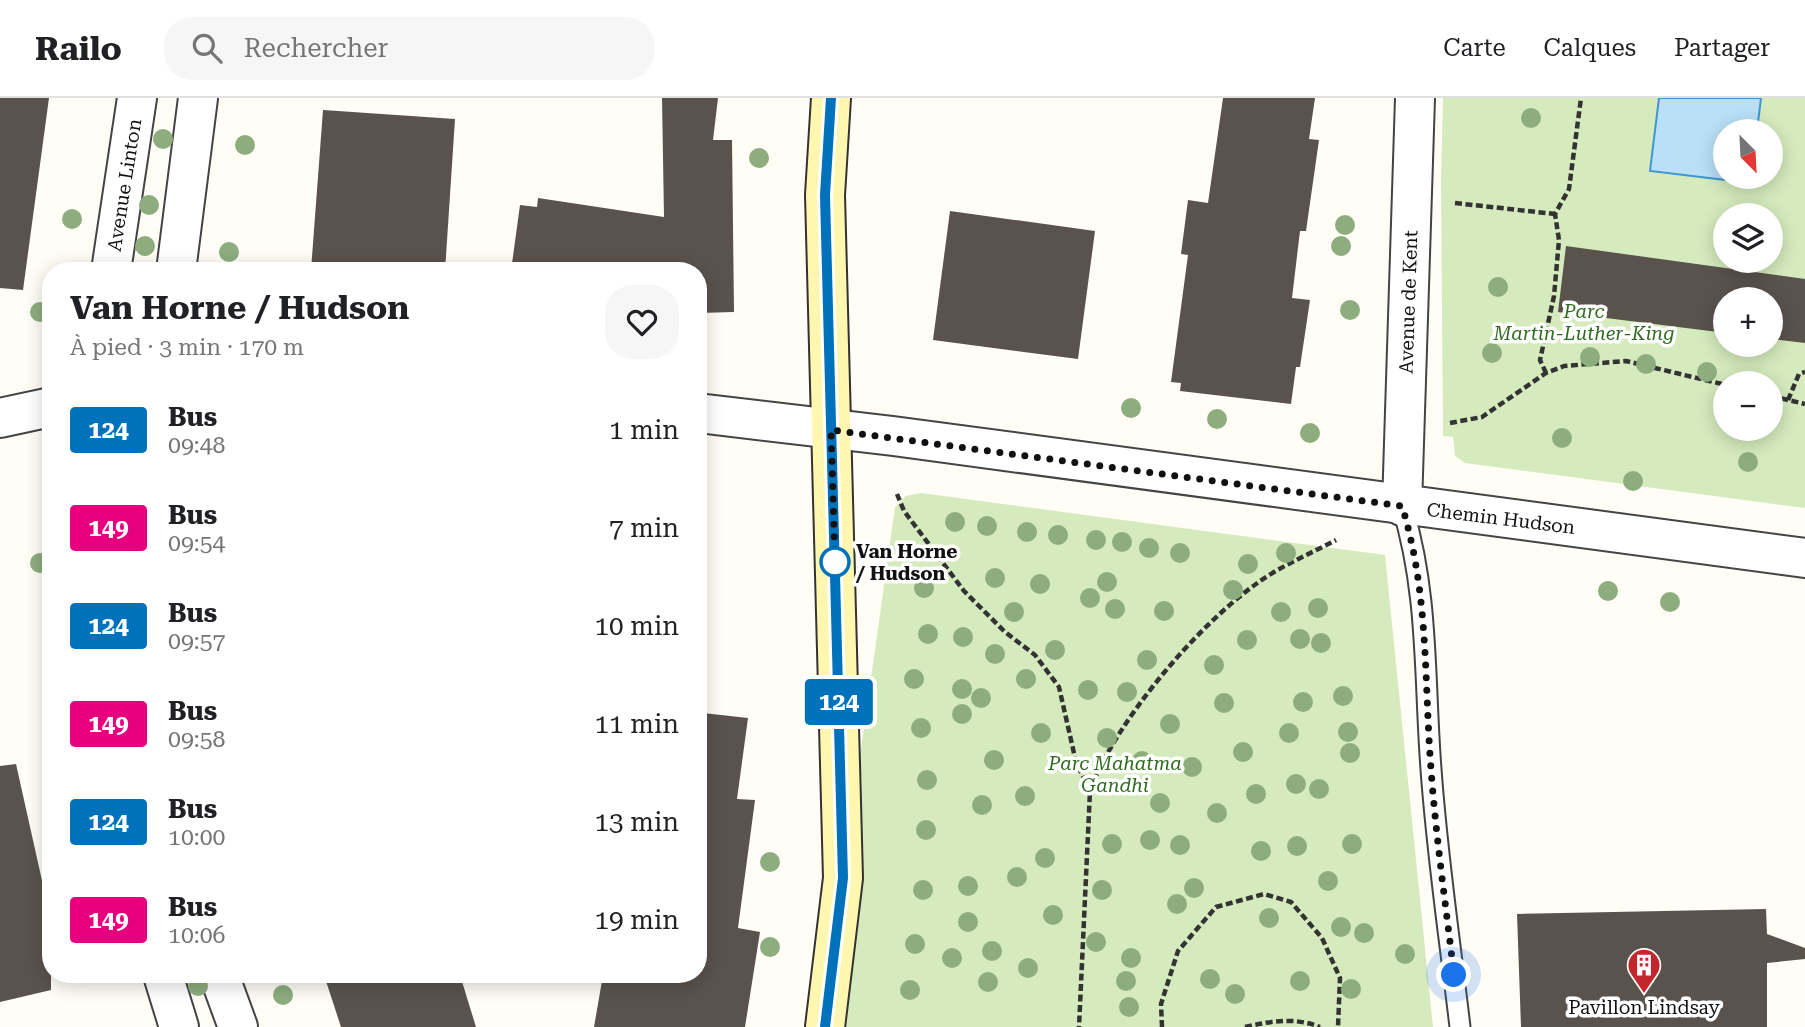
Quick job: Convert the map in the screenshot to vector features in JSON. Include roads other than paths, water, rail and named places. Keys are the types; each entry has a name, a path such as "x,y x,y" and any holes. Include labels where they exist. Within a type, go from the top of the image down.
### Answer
{"main road":[{"path":"825,1027 843,878 825,195 831,98"}],"street":[{"name":"Avenue Linton","path":"112,262 137,98"},
{"path":"178,262 198,98"},
{"name":"Avenue de Kent","path":"1402,506 1415,98"},
{"path":"0,418 42,409"},
{"name":"Chemin Hudson","path":"707,414 1805,558"},
{"path":"165,983 179,1027"},
{"path":"222,983 238,1027"}],"lane":[{"path":"1402,506 1416,551 1426,647 1431,769 1460,1027"}],"water":[{"path":"1659,98 1761,98 1758,119 1713,119 1713,178 1650,171"}],"place":[{"name":"Van Horne / Hudson","path":"835,562"},
{"name":"Pavillon Lindsay","path":"1644,995"}],"park label":[{"name":"Parc Martin-Luther-King","path":"1584,322"},
{"name":"Parc Mahatma Gandhi","path":"1115,774"}]}
